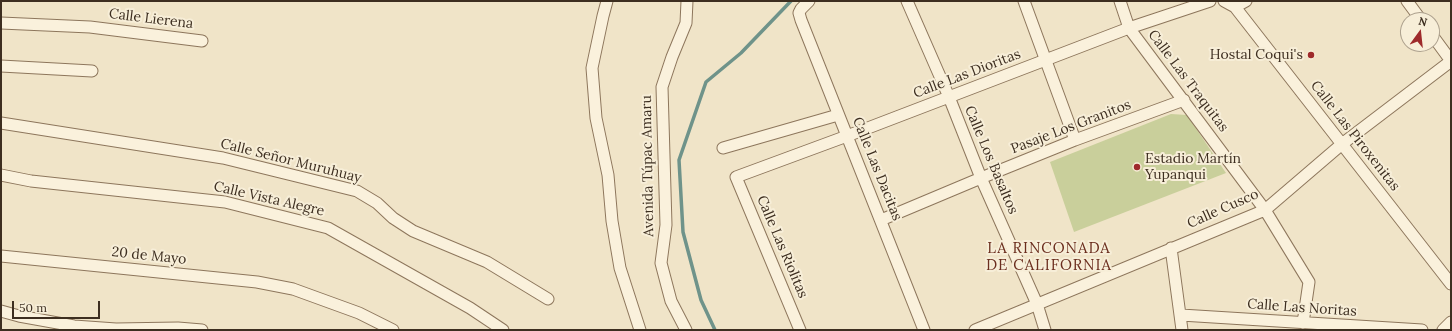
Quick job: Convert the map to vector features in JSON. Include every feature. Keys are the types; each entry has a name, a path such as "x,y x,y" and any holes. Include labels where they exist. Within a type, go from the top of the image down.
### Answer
{"street":[{"path":"607,1 592,68 596,118 608,174 612,221 620,268 640,330"},
{"name":"Avenida Túpac Amaru","path":"686,330 671,301 661,264 666,225 662,87 686,23 687,1"},
{"name":"Calle Las Dacitas","path":"809,1 800,9 799,13 801,20 924,330"},
{"name":"Calle Los Basaltos","path":"907,1 948,97 980,178 1037,304 1045,330"},
{"path":"1024,1 1075,140"},
{"name":"Calle Las Traquitas","path":"1120,1 1129,28 1265,210 1309,282 1303,323"},
{"name":"Calle Las Dioritas","path":"736,176 847,136 1129,28 1210,1"},
{"path":"1224,1 1235,7 1246,1"},
{"path":"1407,1 1415,12"},
{"name":"Calle Las Piroxenitas","path":"1235,7 1451,284"},
{"name":"Calle Lierena","path":"1,23 90,27 202,41"},
{"path":"1440,46 1451,61"},
{"name":"Calle Cusco","path":"975,330 1265,210 1342,144 1451,61"},
{"path":"1,66 92,71"},
{"name":"Pasaje Los Granitos","path":"881,220 1075,140 1184,100"},
{"path":"723,148 838,115"},
{"name":"Calle Señor Muruhuay","path":"1,123 223,158 357,191 377,203 393,218 413,231 487,262 548,299"},
{"name":"Calle Vista Alegre","path":"1,175 31,181 225,202 328,228 470,308 504,330"},
{"name":"Calle Las Riolitas","path":"736,176 800,330"},
{"path":"1171,248 1182,330"},
{"name":"20 de Mayo","path":"1,256 250,282 293,289 359,313 393,330"},
{"path":"1,311 19,316 74,326 116,329 178,328 202,330"},
{"name":"Calle Las Noritas","path":"1180,315 1422,330"},
{"path":"1443,330 1451,322"}],"green space":[{"name":"Estadio Martín Yupanqui","path":"1171,114 1187,115 1226,173 1074,232 1050,162"}],"waterway":[{"path":"715,330 701,300 683,232 679,160 706,82 741,53 791,1"}],"place":[{"name":"Hostal Coqui's","path":"1311,55"},
{"name":"Estadio Martín Yupanqui","path":"1137,167"}],"district":[{"name":"LA RINCONADA DE CALIFORNIA","path":"1049,258"}]}
